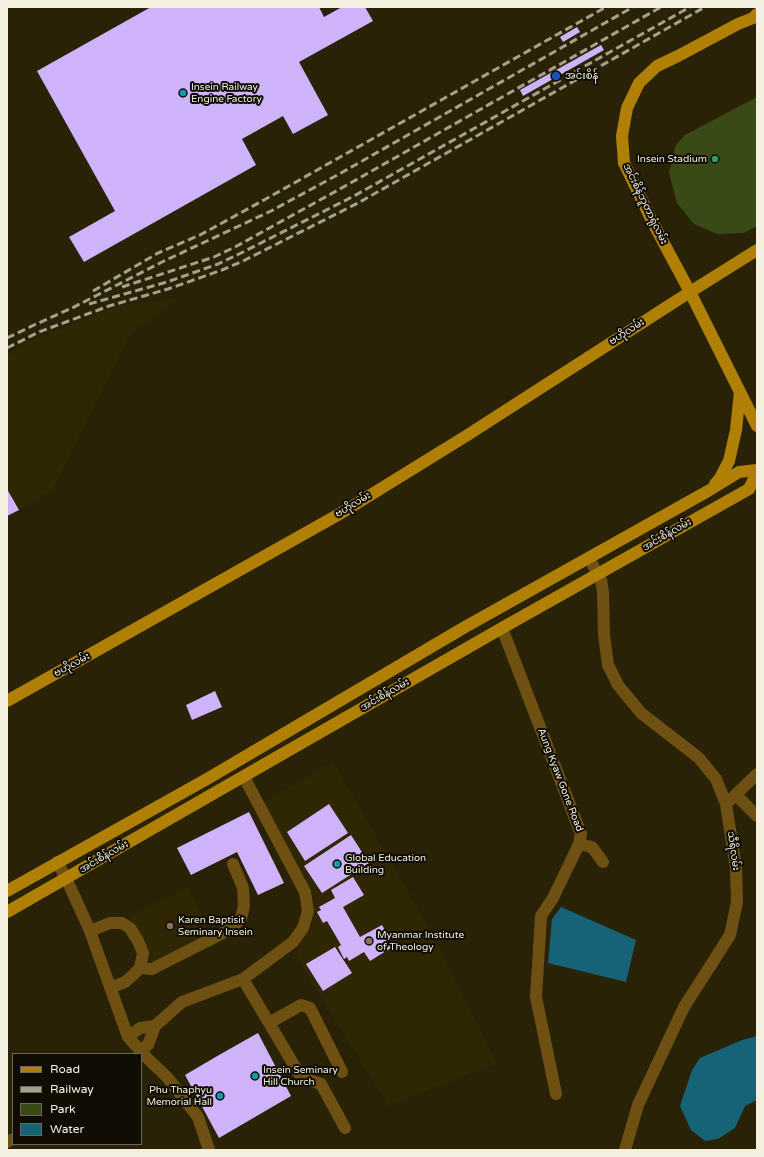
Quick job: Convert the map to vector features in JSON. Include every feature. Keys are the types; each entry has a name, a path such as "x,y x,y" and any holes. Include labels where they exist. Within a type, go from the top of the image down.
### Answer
{"main road":[{"name":"အင်းစိန်ဘူတာရုံလမ်း","path":"690,292 653,223 624,163 622,136 627,108 639,83 657,66 738,24 756,17"},
{"path":"757,250 690,292 757,426"},
{"name":"ဗဟိုလမ်း","path":"7,701 343,512 466,436 690,292"},
{"name":"အင်းစိန်လမ်း","path":"708,491 720,478 729,461 736,430 740,392"},
{"name":"အင်းစိန်လမ်း","path":"7,891 207,779 465,627 708,491 739,472 757,472 749,489 502,628 7,912"},
{"path":"405,662 415,678"},
{"path":"296,727 304,742"},
{"path":"207,779 215,794"}],"street":[{"name":"သီရိလမ်း","path":"589,558 602,580 604,634 608,665 618,684 641,713 699,758 716,779 726,804 736,868 737,902 730,935 684,1007 638,1105 625,1150"},
{"name":"Aung Kyaw Gone Road","path":"502,628 582,834 579,844 553,898 541,916 536,997 556,1094"},
{"path":"726,804 757,774"},
{"path":"209,1150 198,1117 167,1077 143,1058 155,1026 182,1002 243,979 293,942 303,928 308,911 305,892 244,777"},
{"path":"736,795 757,816"},
{"path":"579,844 592,847 603,862"},
{"path":"57,862 66,878 90,931 128,1037 139,1053"},
{"path":"140,968 152,969 221,934 241,919 244,906 243,888 233,864"},
{"path":"90,931 110,923 122,923 130,928 143,953 140,968 124,982 110,988"},
{"path":"243,979 301,1077 321,1084 345,1128"},
{"path":"269,1023 301,1005 310,1008 342,1072"},
{"path":"128,1037 140,1028 155,1026"}],"shaded area":[{"path":"178,298 130,335 53,490 7,517 7,355 34,339 119,306"},
{"name":"Myanmar Institute of Theology","path":"333,761 429,928 497,1063 388,1106 295,954 312,925 315,900 258,806"},
{"name":"Karen Baptisit Seminary Insein","path":"188,888 211,935 153,965 130,916"}],"green space":[{"name":"Insein Stadium","path":"757,97 757,226 744,233 717,234 694,224 677,203 669,173 676,145 685,135"}],"water":[{"path":"561,907 636,940 626,982 548,963 552,919"},
{"path":"757,1036 757,1100 745,1106 735,1128 718,1139 705,1141 691,1130 680,1106 692,1070 700,1058 742,1040"}],"building":[{"name":"Insein Railway Engine Factory","path":"151,7 319,7 324,17 342,7 365,7 373,21 299,62 328,115 293,134 283,116 242,139 256,165 84,262 69,237 115,211 37,71"},
{"path":"577,27 580,32 563,42 560,37"},
{"path":"601,45 604,50 523,96 520,90"},
{"path":"7,489 19,510 7,516"},
{"path":"215,691 222,707 192,720 186,705"},
{"path":"329,804 348,833 305,861 287,832"},
{"path":"249,812 284,883 258,895 237,852 191,875 177,848"},
{"name":"Global Education Building","path":"351,835 369,863 322,893 304,866"},
{"path":"353,877 364,895 343,907 360,937 382,925 394,946 370,961 364,952 349,961 347,957 344,959 338,947 341,945 327,921 323,923 317,912 321,910 319,907 335,898 331,890"},
{"path":"335,947 352,973 323,991 306,964"},
{"path":"258,1033 291,1096 219,1138 185,1075"}],"railway":[{"path":"93,291 158,253 200,235 264,200 606,7"},
{"path":"7,338 72,308 162,262 271,211 341,173 633,7"},
{"path":"122,287 214,257 235,247 661,7"},
{"path":"89,304 167,282 218,264 239,254 354,196 690,7"},
{"path":"7,348 39,332 109,306 168,289 243,261 358,203 705,7"}],"place":[{"name":"အင်းစိန်","path":"556,76"},
{"name":"Insein Railway Engine Factory","path":"183,93"},
{"name":"Insein Stadium","path":"715,159"},
{"name":"Global Education Building","path":"337,864"},
{"name":"Karen Baptisit Seminary Insein","path":"170,926"},
{"name":"Myanmar Institute of Theology","path":"369,941"},
{"name":"Insein Seminary Hill Church","path":"255,1076"},
{"name":"Phu Thaphyu Memorial Hall","path":"220,1096"}]}
